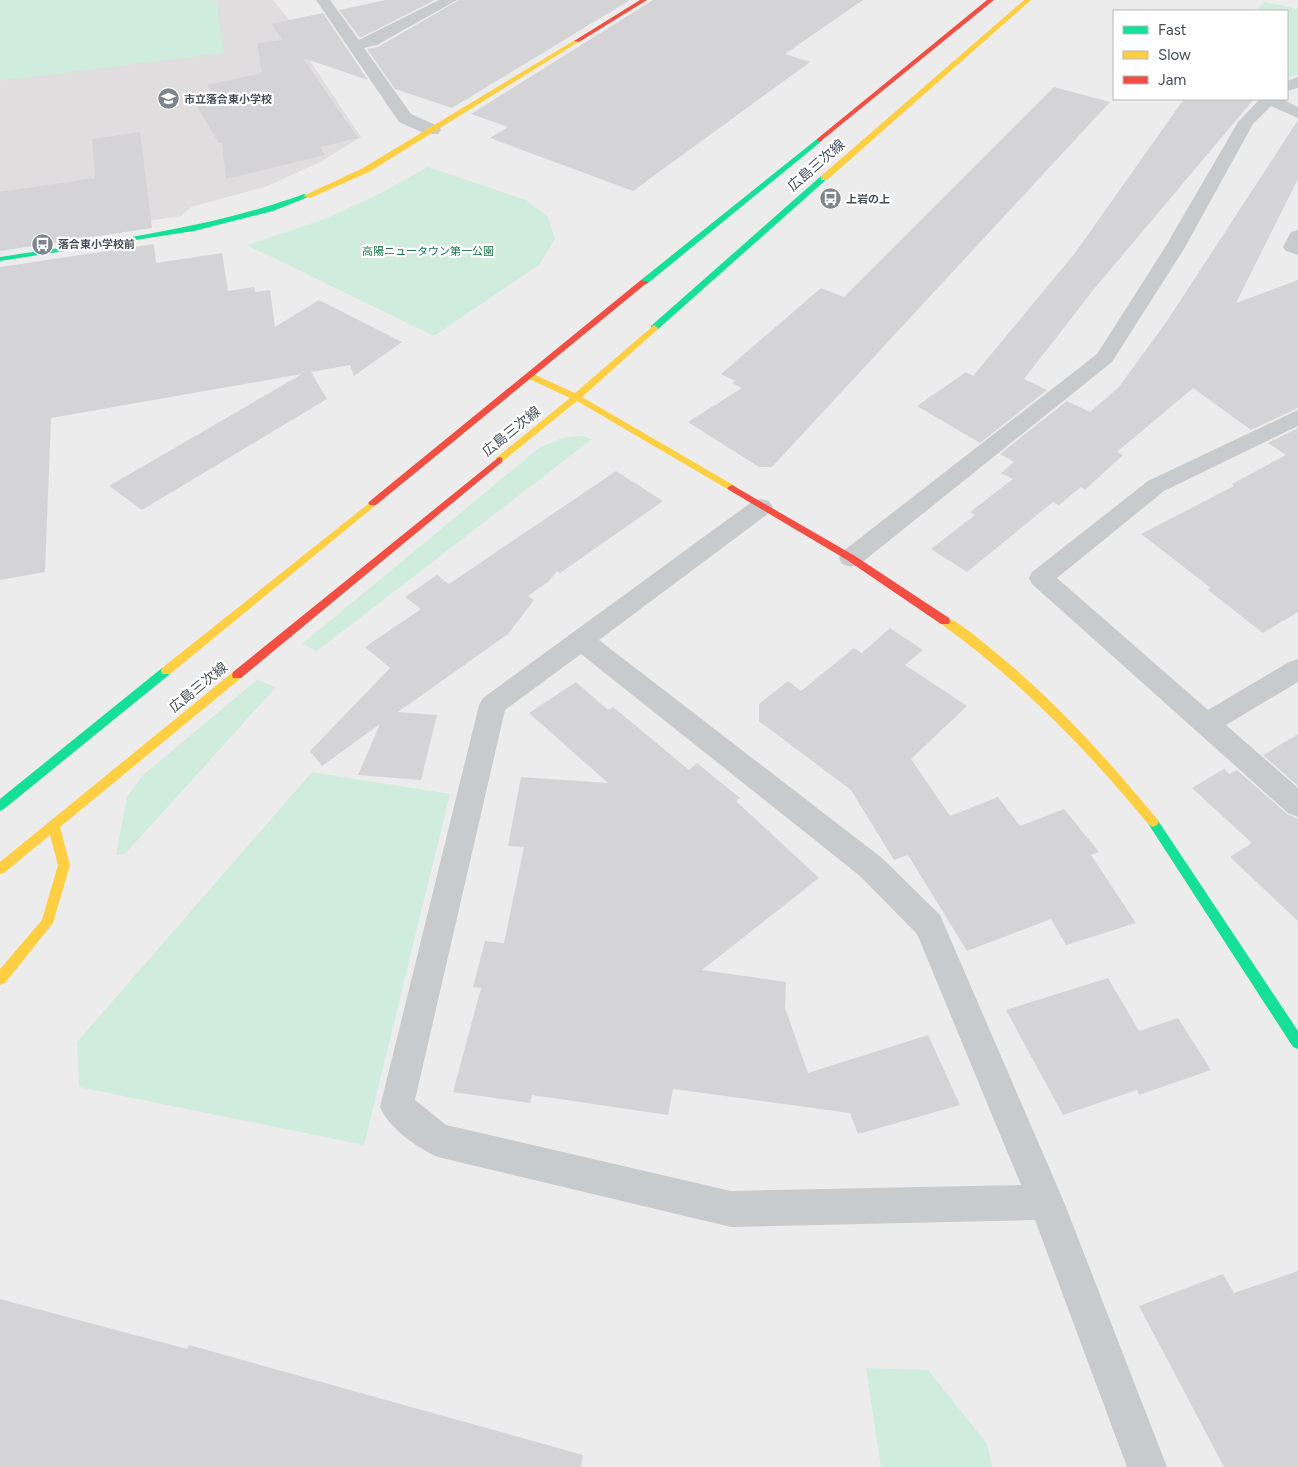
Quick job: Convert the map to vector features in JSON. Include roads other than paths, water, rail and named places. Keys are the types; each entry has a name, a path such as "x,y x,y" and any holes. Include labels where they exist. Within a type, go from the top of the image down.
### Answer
{"main road":[{"path":"0,260 171,234 242,218 304,197 366,170 644,0"},
{"name":"広島三次線","path":"0,806 991,0"},
{"name":"広島三次線","path":"0,869 576,397 993,28 1028,0"},
{"path":"530,376 576,397 851,558 970,638 1044,700 1100,757 1155,824 1298,1043"},
{"path":"0,979 47,923 64,866 53,825"}],"street":[{"path":"323,0 405,118 432,130"},
{"path":"355,46 371,42 450,0"},
{"path":"851,558 1105,358 1174,249 1246,122 1268,100"},
{"path":"1271,100 1298,113"},
{"path":"1298,236 1293,246 1298,249"},
{"path":"1298,417 1156,486 1041,578 1205,725 1298,805"},
{"path":"761,507 493,705 397,1106 438,1140 731,1209 1046,1202"},
{"path":"580,639 871,867 929,925 1046,1202 1147,1467"},
{"path":"1205,725 1298,669"}],"place":[{"name":"市立落合東小学校","path":"168,99"},
{"name":"上岩の上","path":"830,199"},
{"name":"落合東小学校前","path":"42,244"}],"park label":[{"name":"高陽ニュータウン第一公園","path":"428,251"}]}
